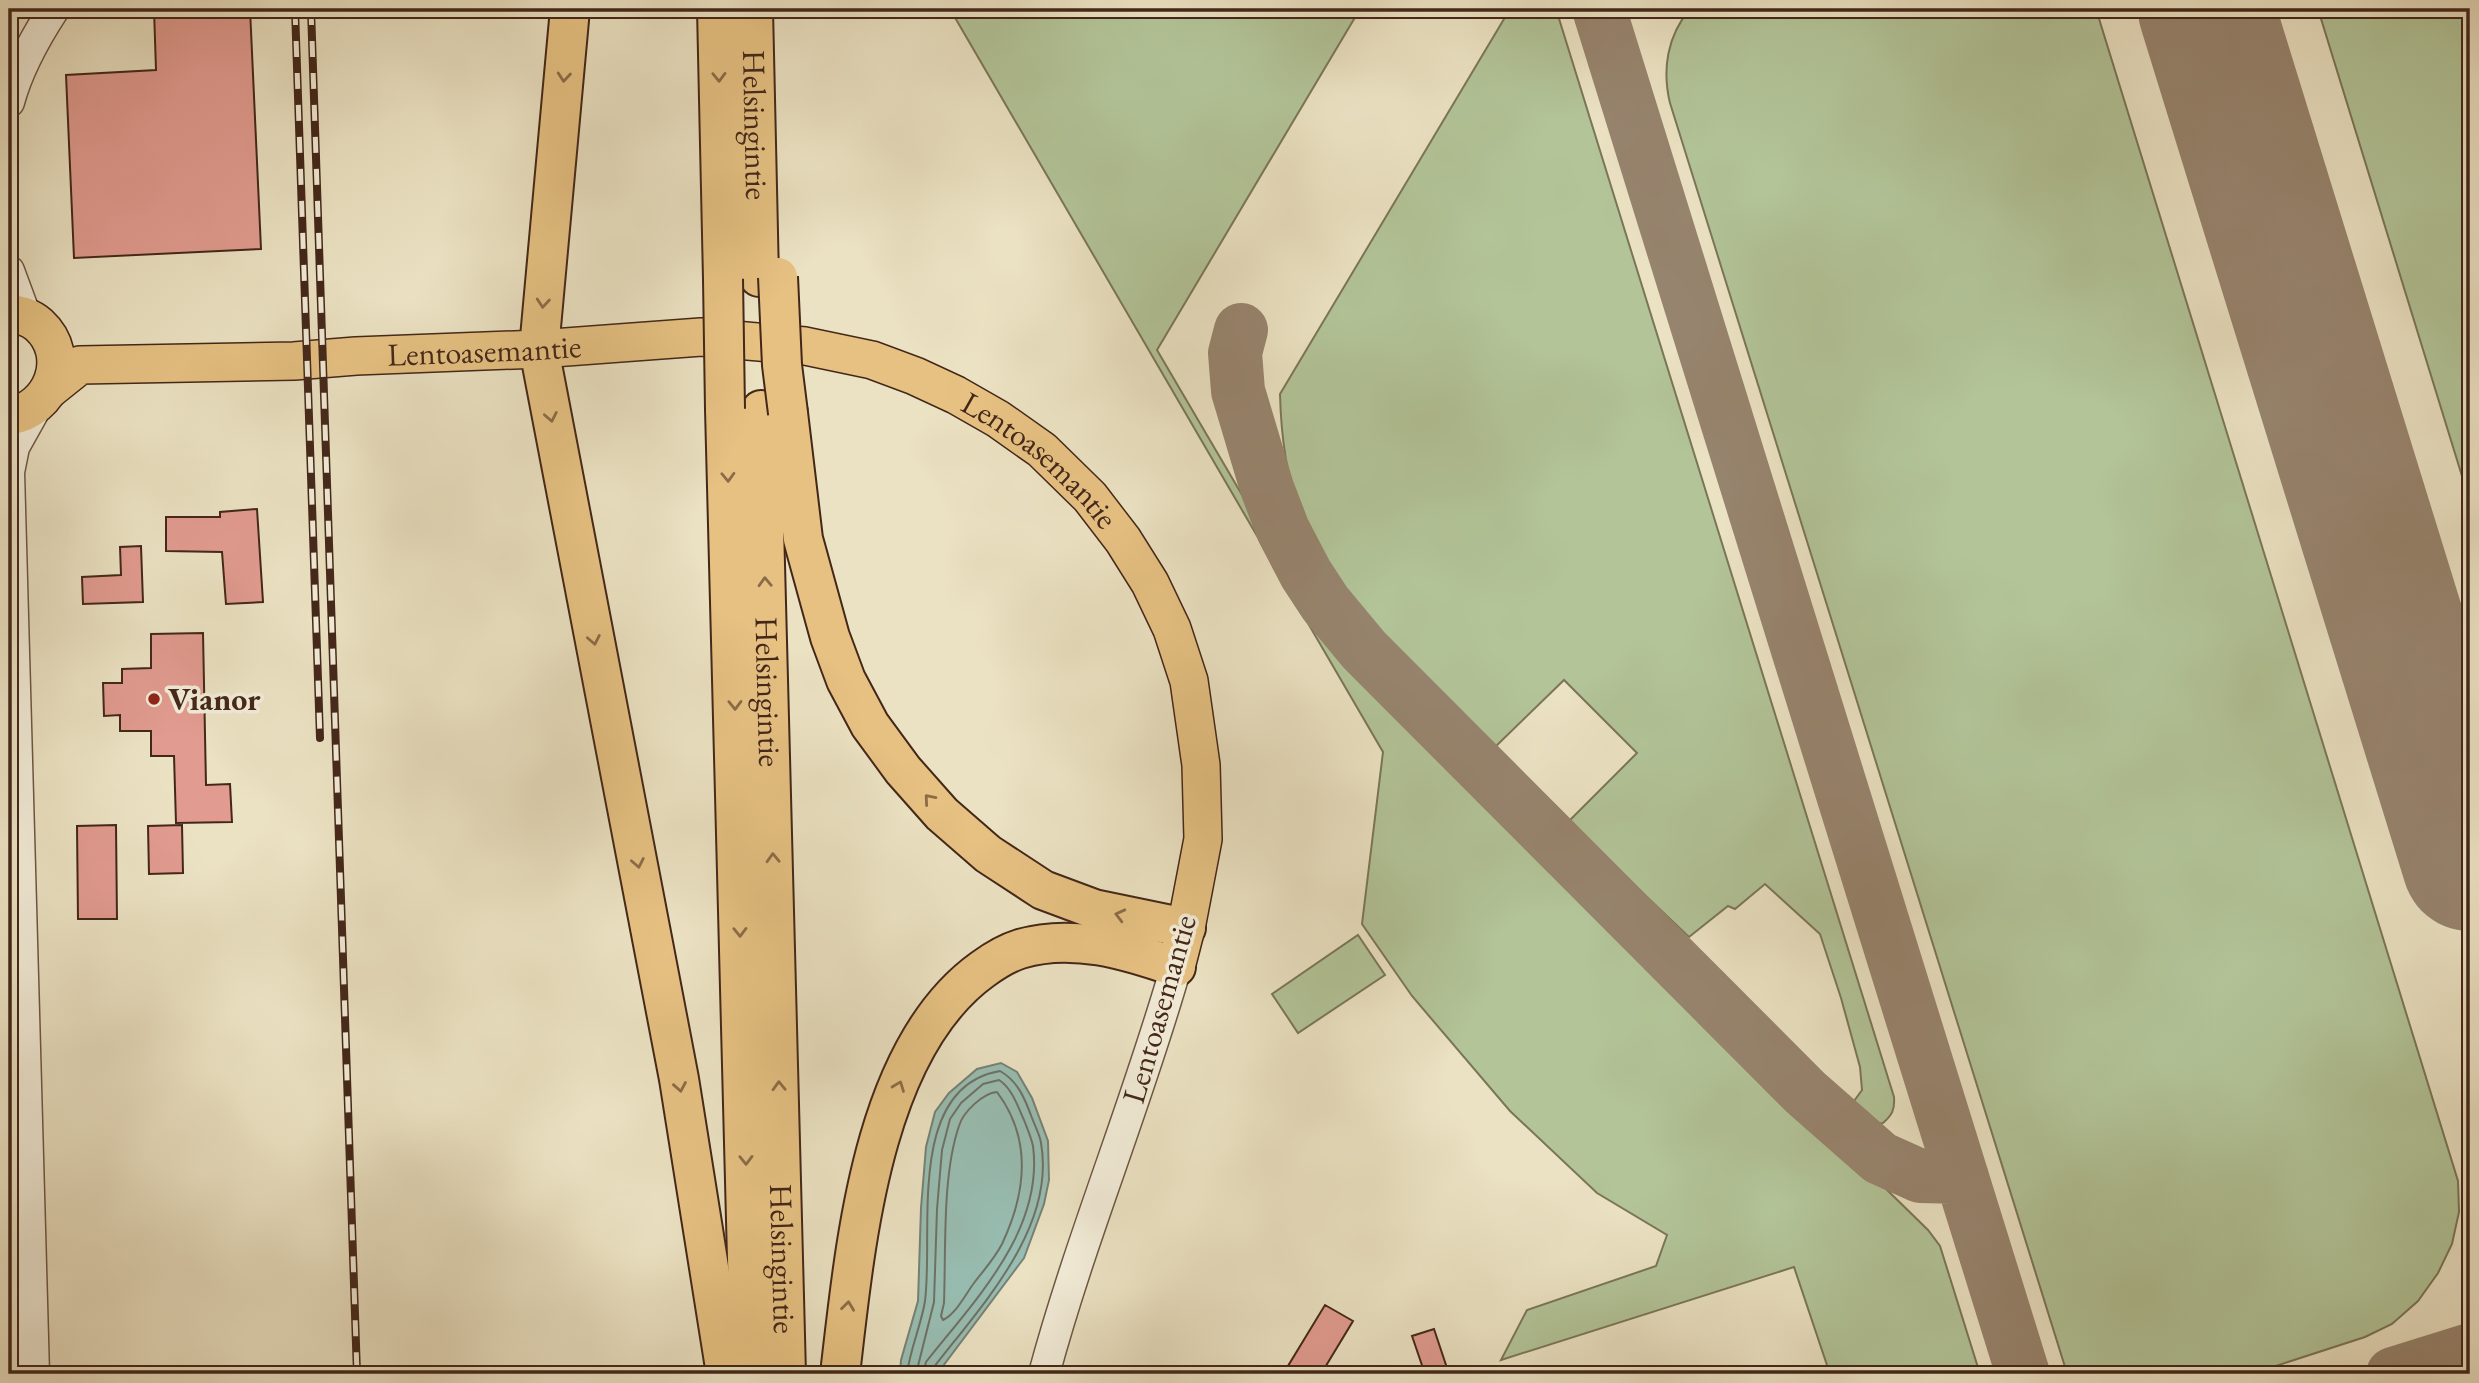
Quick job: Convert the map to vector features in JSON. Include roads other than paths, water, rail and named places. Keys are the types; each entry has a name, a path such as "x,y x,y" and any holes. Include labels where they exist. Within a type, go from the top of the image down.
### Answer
{"highway":[{"path":"570,9 539,349 679,1079 726,1374"},
{"path":"741,12 772,147 753,277 782,365 758,411 803,539 830,637 852,691 870,724 903,770 942,814 988,854 1043,890 1094,909 1186,928"},
{"name":"Helsingintie","path":"741,12 758,411 786,1374"},
{"name":"Helsingintie","path":"751,1374 758,411"},
{"path":"840,1374 852,1272 866,1188 887,1117 906,1068 943,1004 967,980 993,962 1019,949 1046,944 1096,946 1130,952 1175,967"}],"main road":[{"path":"27,321 80,365 32,403"},
{"path":"27,321 54,350 56,361 56,372 32,403"},
{"name":"Lentoasemantie","path":"80,365 295,361 539,349 701,337 805,346 873,360 915,376 998,419 1042,450 1090,497 1123,540 1150,583 1172,629 1189,681 1201,765 1203,839 1186,928 1175,967"}],"street":[{"path":"9,102 14,82 27,54 54,9"},
{"path":"9,271 27,321"},
{"path":"32,403 14,447 9,471 34,1374"},
{"name":"Lentoasemantie","path":"1044,1374 1175,967"}],"water":[{"path":"1001,1063 1017,1072 1032,1098 1048,1141 1049,1180 1044,1204 1024,1258 937,1374 900,1374 901,1360 918,1301 926,1147 935,1112 949,1093 977,1069"}],"railway":[{"path":"295,9 320,738"},
{"path":"311,9 357,1374"}],"place":[{"name":"Vianor","path":"154,699"}]}
